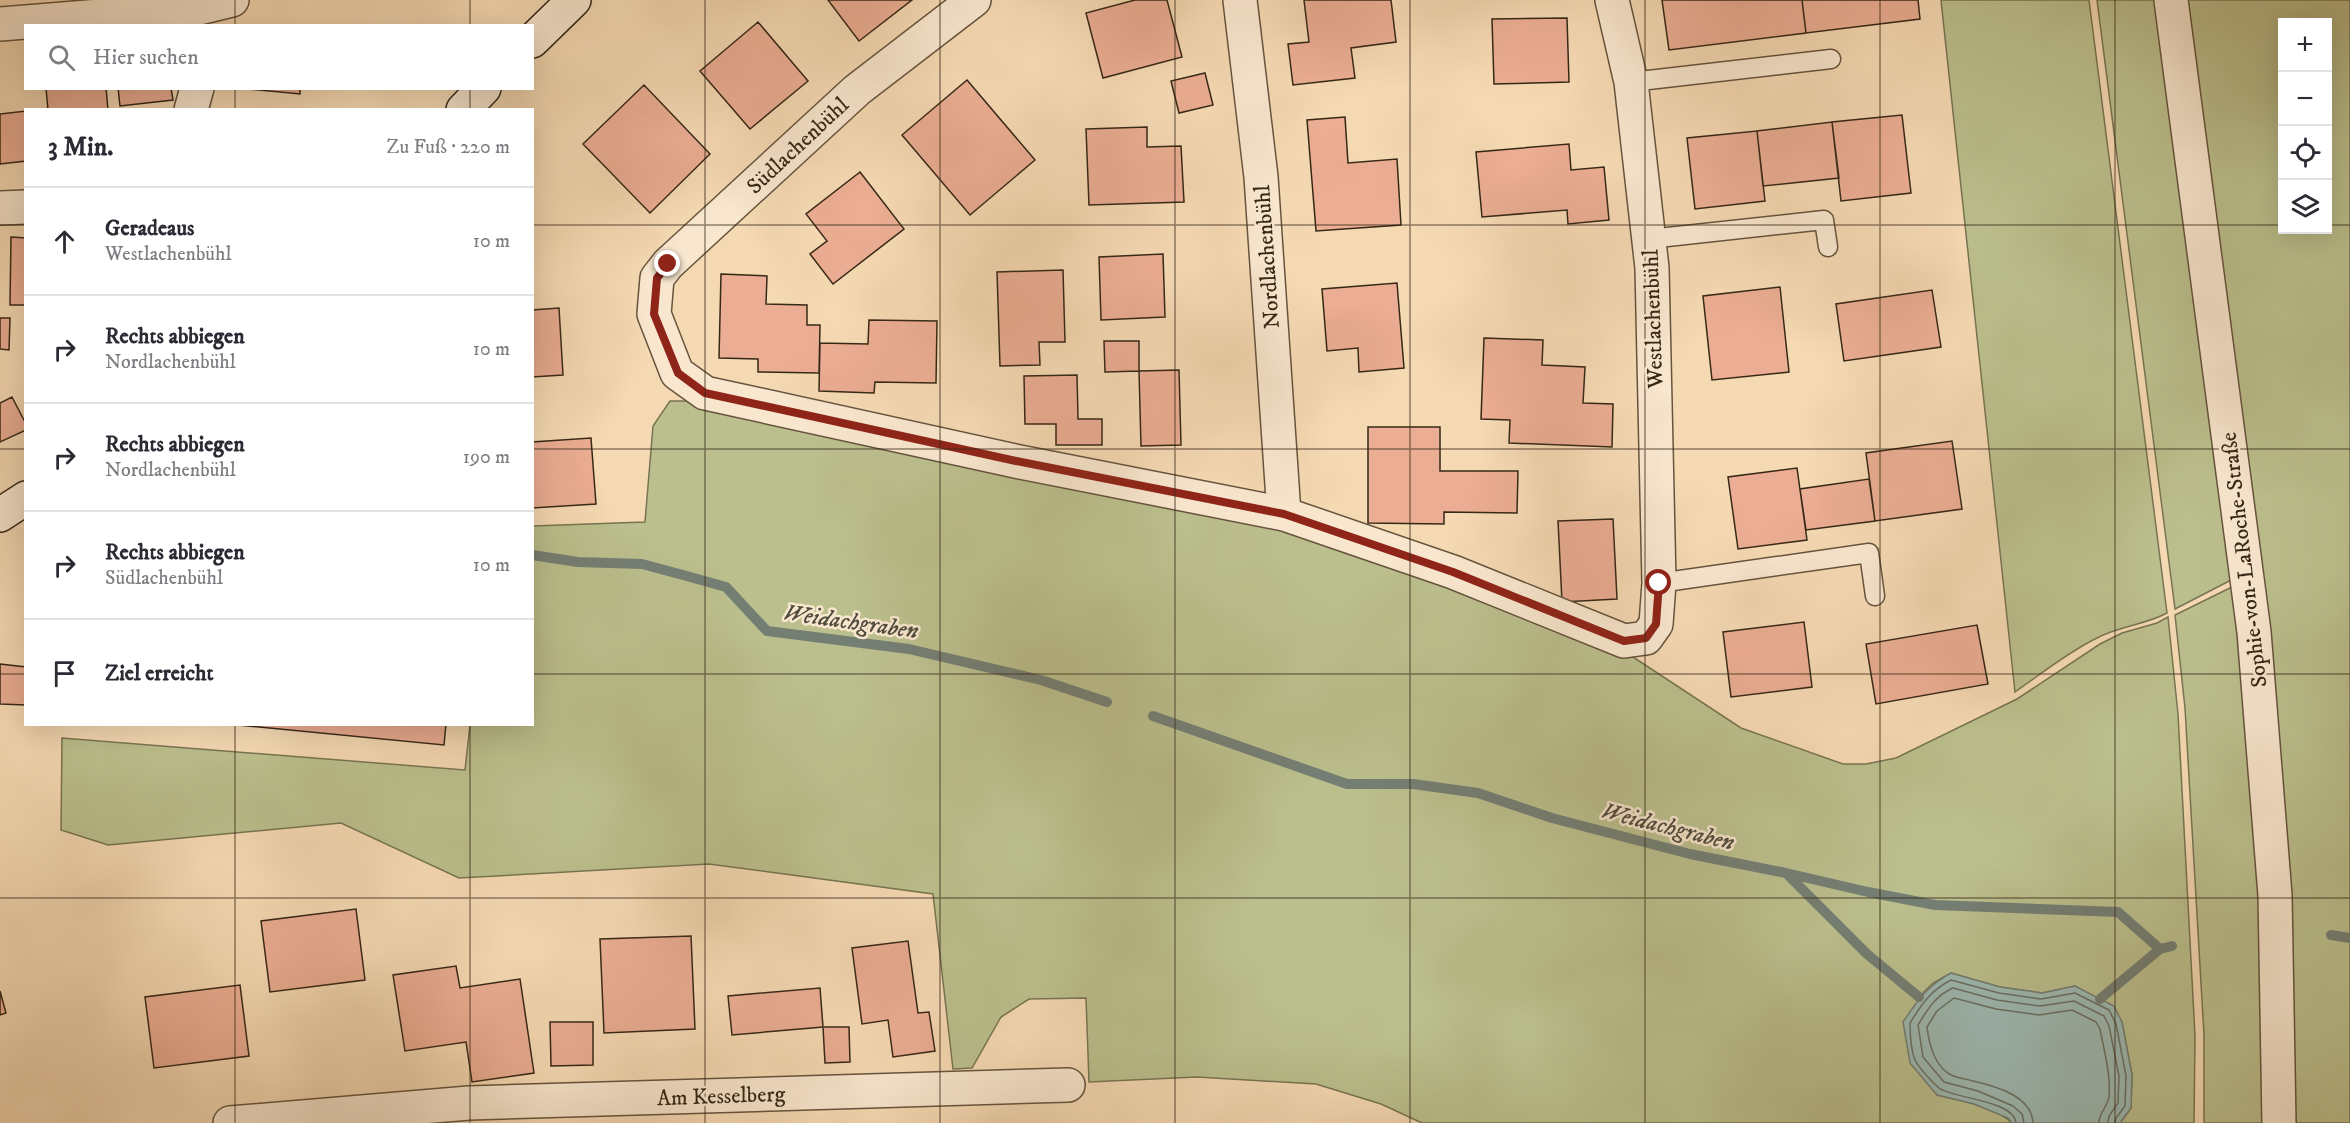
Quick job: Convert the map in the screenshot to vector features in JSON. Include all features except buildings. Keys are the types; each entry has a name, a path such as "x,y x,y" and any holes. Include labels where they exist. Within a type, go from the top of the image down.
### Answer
{"street":[{"path":"0,24 199,17 232,0"},
{"path":"534,39 574,0"},
{"name":"Südlachenbühl","path":"974,0 857,90 668,264 657,278 654,314 678,373 705,393 1016,461 1284,514"},
{"name":"Nordlachenbühl","path":"1240,0 1261,177 1284,514"},
{"name":"Westlachenbühl","path":"1284,514 1453,572 1624,641 1646,638 1656,624 1659,583 1652,268 1631,82 1612,0"},
{"name":"Sophie-von-LaRoche-Straße","path":"2171,0 2254,632 2275,895 2279,1123"},
{"path":"192,108 196,90"},
{"path":"465,108 482,90"},
{"path":"0,208 24,207"},
{"path":"0,515 24,499"},
{"name":"Am Kesselberg","path":"230,1123 469,1103 1068,1085"}],"lane":[{"path":"1631,82 1831,59"},
{"path":"1649,240 1824,220 1828,247"},
{"path":"1659,583 1869,553 1875,596"}],"green space":[{"path":"1941,0 2089,0 2167,613 2105,634 2065,656 2015,692"},
{"path":"2097,0 2161,0 2235,578 2175,609"},
{"path":"2188,0 2350,0 2350,1123 2294,1123 2265,592"},
{"path":"670,401 704,401 1284,522 1630,655 1741,728 1843,764 1866,764 1896,758 2017,699 2100,644 2122,633 2157,623 2168,617 2178,714 2195,1036 2194,1123 2120,1123 2131,1108 2132,1075 2122,1022 2075,986 2042,993 2000,987 1951,973 1933,983 1919,997 1937,1095 1987,1108 2012,1123 1422,1123 1381,1104 1316,1084 1197,1077 1089,1082 1086,998 1029,999 1001,1017 972,1068 953,1069 933,894 709,864 459,878 341,823 108,845 61,830 62,738 465,770 470,726 534,726 534,526 645,522 653,426"},
{"path":"2236,585 2259,897 2267,1123 2204,1123 2204,1035 2185,708 2175,615"}],"water":[{"path":"1951,973 2000,987 2042,993 2075,986 2114,1006 2122,1022 2132,1075 2131,1108 2120,1123 2012,1123 2008,1118 1974,1104 1937,1095 1910,1063 1903,1022 1924,994 1935,983"}],"waterway":[{"name":"Weidachgraben","path":"534,555 578,562 642,564 726,587 767,631 909,649 1041,680 1107,702"},
{"name":"Weidachgraben","path":"1153,716 1347,784 1413,784 1478,793 1552,818 1690,854 1935,905 2118,912 2160,949 2172,946"},
{"path":"1786,873 1867,954 1919,997"},
{"name":"Weidachgraben","path":"2331,935 2350,938"},
{"path":"2100,999 2160,949"}],"route":[{"path":"668,264 657,278 654,314 678,373 705,393 1016,461 1284,514 1453,572 1624,641 1646,638 1656,624 1659,583"}]}
